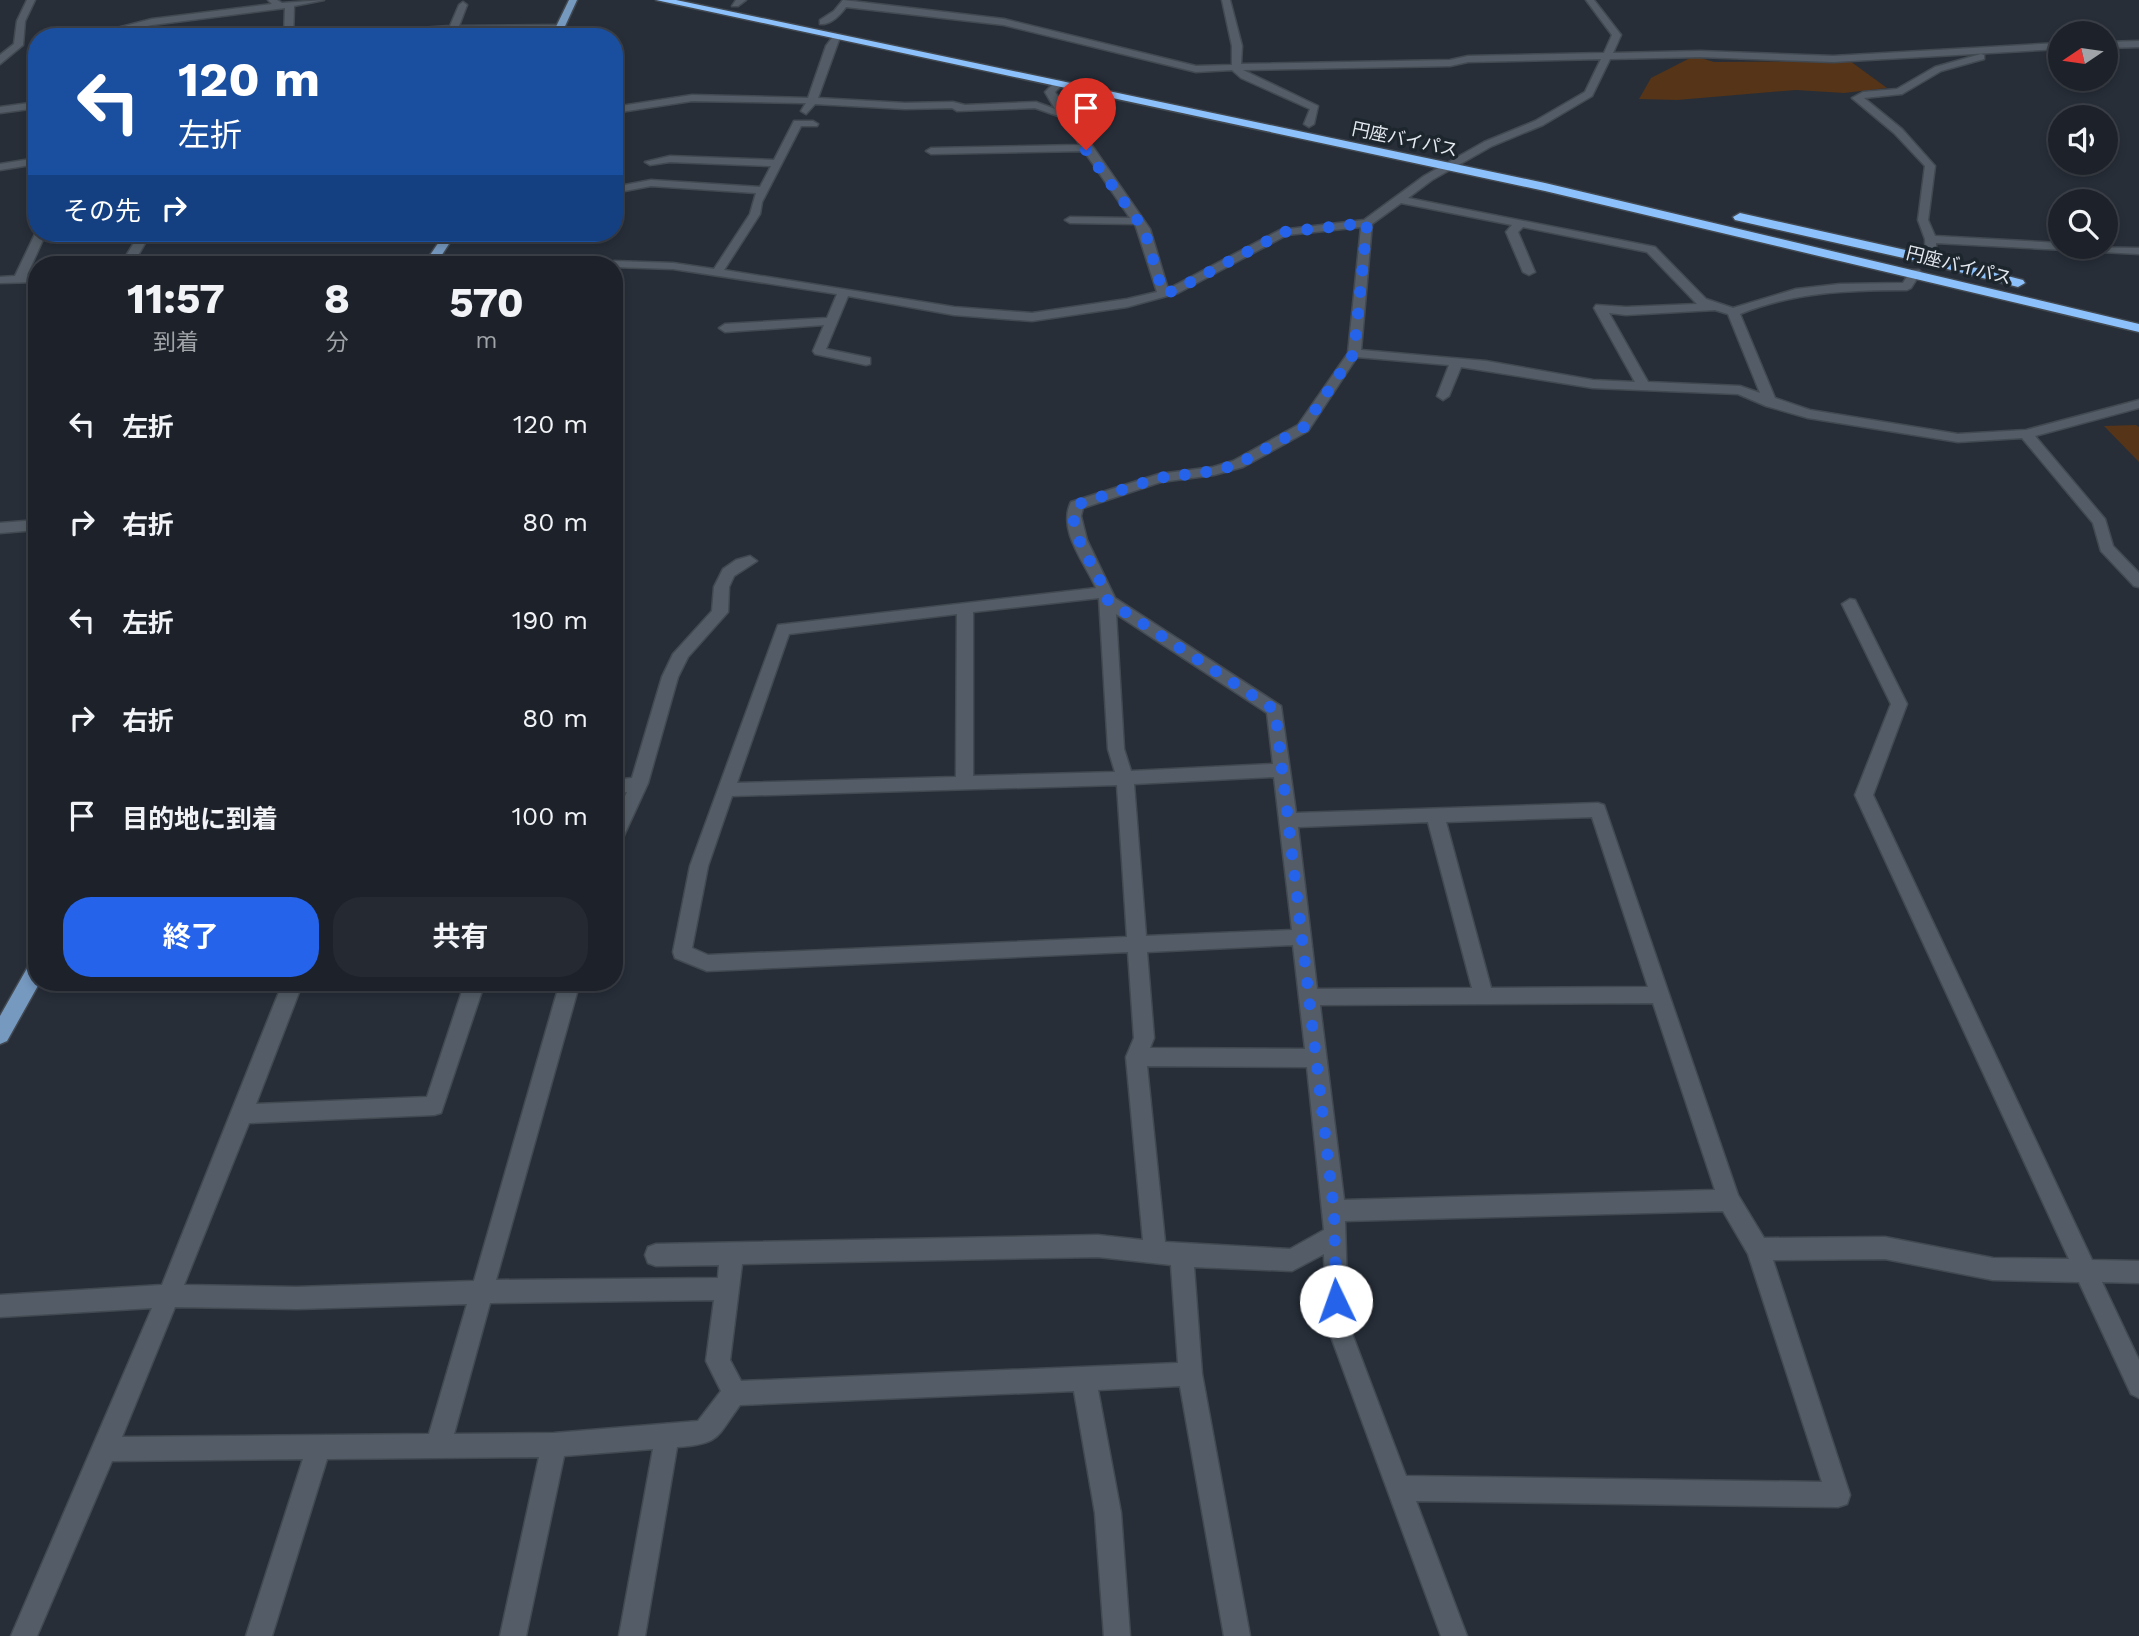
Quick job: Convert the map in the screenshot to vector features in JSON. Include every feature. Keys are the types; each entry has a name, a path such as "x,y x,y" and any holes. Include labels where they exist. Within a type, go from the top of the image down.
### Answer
{"highway":[{"name":"円座バイパス","path":"661,0 1451,167 1915,272 2139,328"},
{"name":"円座バイパス","path":"718,0 739,2 1576,180"},
{"name":"円座バイパス","path":"1723,213 1930,260 2034,288"},
{"path":"2087,302 2139,316"}],"main road":[{"path":"559,28 573,0"},
{"path":"0,1035 28,984"}],"street":[{"path":"0,61 18,44 21,21 31,0"},
{"path":"126,28 281,3 320,0"},
{"path":"1226,0 1237,46 1236,69"},
{"path":"623,264 718,273 954,311 1032,317 1100,308 1174,291 1284,232 1367,223 1428,178 1488,144 1539,123 1589,94 1617,35 1590,0"},
{"path":"823,22 837,13 846,2 1004,22 1196,69 1700,54 1833,59 2048,46"},
{"path":"281,3 286,28"},
{"path":"454,28 463,5"},
{"path":"718,273 755,214 763,190 812,102 828,50 835,37"},
{"path":"2118,45 2139,44"},
{"path":"13,48 25,46"},
{"path":"1930,260 1931,239 1923,219 1930,166 1898,131 1857,98 1863,95 1899,92 1938,69 1989,55 1977,49"},
{"path":"1236,69 1244,76 1315,108 1309,124"},
{"path":"1058,84 1050,92 1085,148 1144,229 1163,293"},
{"path":"623,109 692,98 905,106 953,105 967,108"},
{"path":"953,108 1036,105 1064,115"},
{"path":"0,110 28,106"},
{"path":"798,123 813,124"},
{"path":"931,151 1028,152 1085,148"},
{"path":"650,162 670,159 777,163"},
{"path":"0,167 28,162"},
{"path":"623,188 651,183 763,190"},
{"path":"1399,199 1651,249 1702,302 1733,312 1751,303 1812,290 1907,286 1915,272"},
{"path":"1070,220 1138,221"},
{"path":"1521,222 1513,232 1529,272"},
{"path":"1155,1253 1136,1057 1144,1038 1125,778 1116,748 1107,597 1071,517 1076,505 1158,478 1214,471 1238,464 1303,428 1354,353 1367,223"},
{"path":"1931,239 2139,251"},
{"path":"20,278 28,260"},
{"path":"0,279 28,278"},
{"path":"844,292 819,351 866,360"},
{"path":"1645,388 1600,309 1626,311 1716,307"},
{"path":"741,312 741,327"},
{"path":"1733,312 1771,403"},
{"path":"725,327 832,321"},
{"path":"1354,353 1486,365 1593,384 1740,390 1771,403 1846,422 1958,438 2026,434 2139,404"},
{"path":"1443,396 1456,364"},
{"path":"2026,434 2100,522 2106,548 2139,582"},
{"path":"0,528 28,526"},
{"path":"623,819 639,783 670,677 681,654 720,612 719,592 727,573 740,562 750,561"},
{"path":"1301,937 707,963 682,952 699,866 783,629 965,608 1107,597 1275,710 1334,1211 1337,1323 1454,1636"},
{"path":"1850,604 1899,704 1864,795 2139,1386"},
{"path":"964,783 965,608"},
{"path":"725,790 1125,778 1282,769"},
{"path":"623,786 639,783"},
{"path":"1288,820 1598,810 1730,1200 1758,1250 1838,1495 1399,1488"},
{"path":"1435,815 1484,996"},
{"path":"24,1636 105,1449 243,1114 290,991"},
{"path":"243,1114 435,1106 472,991"},
{"path":"438,1446 567,991"},
{"path":"1308,997 1660,995"},
{"path":"1136,1057 1315,1058"},
{"path":"1334,1211 1730,1200"},
{"path":"656,1255 1098,1246 1182,1255 1292,1260 1333,1237"},
{"path":"1758,1250 1885,1248 1993,1269 2139,1272"},
{"path":"732,1254 718,1361 734,1393"},
{"path":"1182,1255 1190,1374 1237,1636"},
{"path":"0,1306 168,1296 297,1298 481,1292 727,1289"},
{"path":"734,1393 1190,1374"},
{"path":"1084,1378 1108,1513 1117,1636"},
{"path":"105,1449 554,1445 704,1433 734,1393"},
{"path":"632,1636 667,1436"},
{"path":"513,1636 554,1445"},
{"path":"259,1636 319,1447"}],"shaded area":[{"path":"1694,56 1714,62 1850,61 1887,88 1844,93 1796,90 1677,100 1639,99 1651,78"},
{"path":"2104,426 2139,427 2139,462"}],"route":[{"path":"1086,150 1144,229 1163,293 1174,291 1284,232 1367,223 1354,353 1303,428 1238,464 1214,471 1158,478 1118,489 1076,505 1071,517 1076,533 1105,586 1108,601 1275,710 1334,1211 1336,1301"}]}
